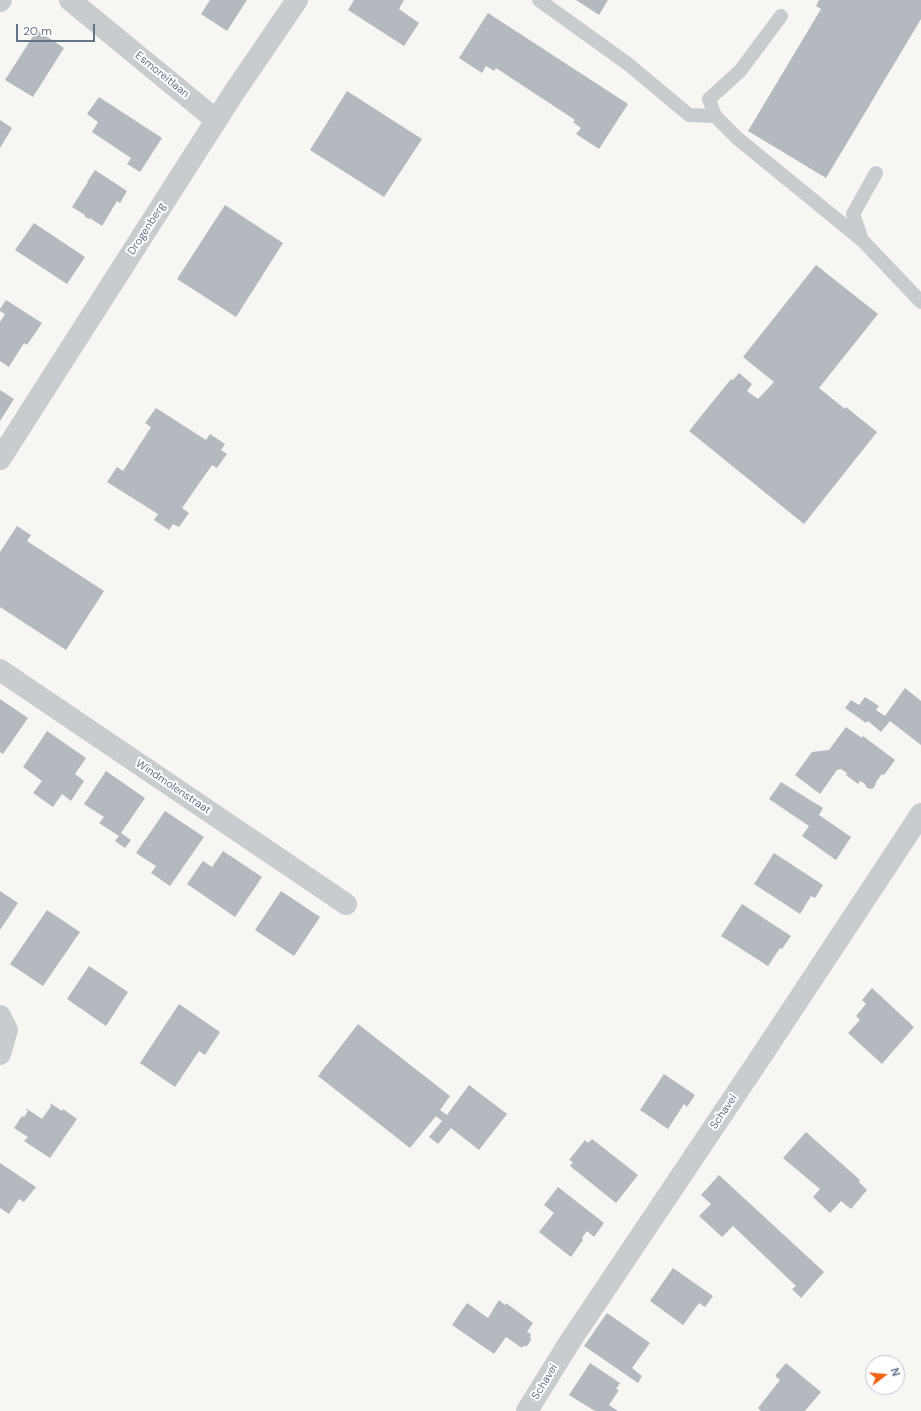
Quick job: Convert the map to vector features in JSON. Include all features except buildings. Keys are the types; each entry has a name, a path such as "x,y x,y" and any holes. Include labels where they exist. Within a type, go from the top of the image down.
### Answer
{"street":[{"name":"Esmoreitlaan","path":"70,0 216,120"},
{"name":"Drogenberg","path":"0,459 216,120 297,0"},
{"name":"Windmolenstraat","path":"0,670 346,904"},
{"name":"Schavei","path":"527,1411 569,1343 921,814"},
{"path":"0,1016 7,1030 0,1054"}],"lane":[{"path":"539,0 628,64 689,115 715,116"},
{"path":"781,16 740,71 709,99 715,116 737,138 862,240 921,302"},
{"path":"862,240 853,214 876,173"}]}
